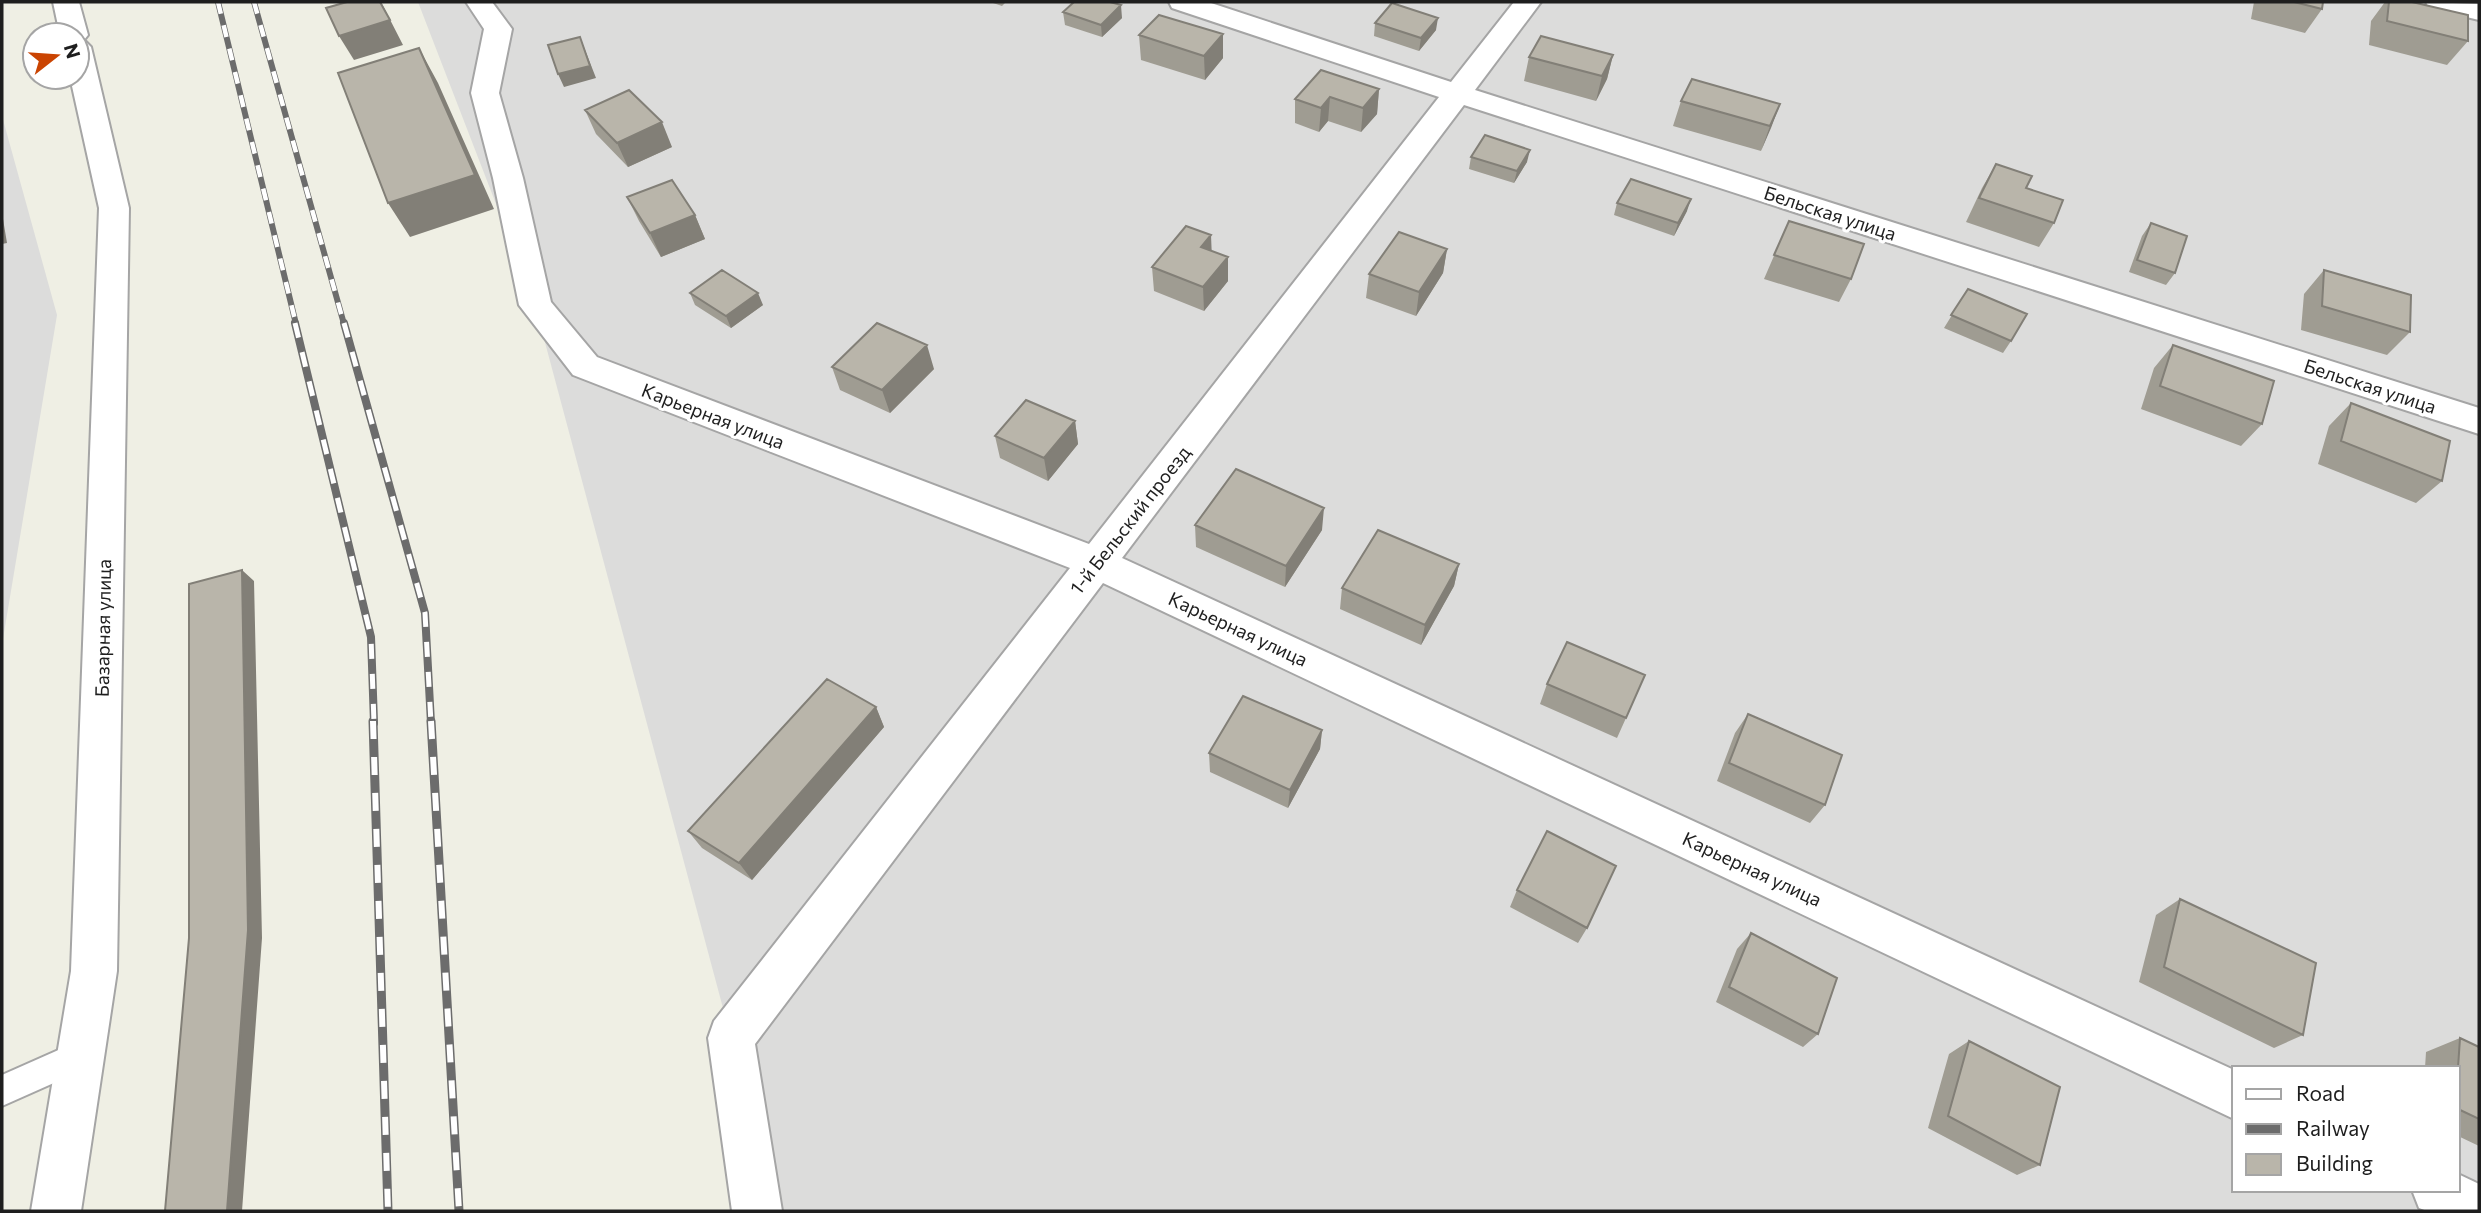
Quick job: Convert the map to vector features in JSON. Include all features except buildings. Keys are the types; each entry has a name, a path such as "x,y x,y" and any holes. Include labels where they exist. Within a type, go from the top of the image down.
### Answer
{"street":[{"path":"66,2 71,21"},
{"name":"Карьерная улица","path":"479,2 498,29 485,93 508,178 534,305 585,366 1097,563 2232,1094"},
{"name":"Бельская улица","path":"1182,2 1458,94 2479,421"},
{"name":"1-й Бельский проезд","path":"757,1211 732,1038 1528,2"},
{"path":"2439,2 2479,12"},
{"name":"Базарная улица","path":"57,1211 94,971 114,208 87,91"},
{"path":"2441,1192 2479,1210"}],"lane":[{"path":"2,1091 81,1055"}],"shaded area":[{"path":"418,2 2479,2 2479,1211 744,1211 731,1038 535,305"},
{"path":"2,116 57,315 2,645"}],"railway":[{"path":"218,2 296,324"},
{"path":"254,2 344,324"},
{"path":"295,323 371,637 374,723"},
{"path":"344,323 425,613 431,723"},
{"path":"373,721 388,1211"},
{"path":"431,721 459,1211"}]}
